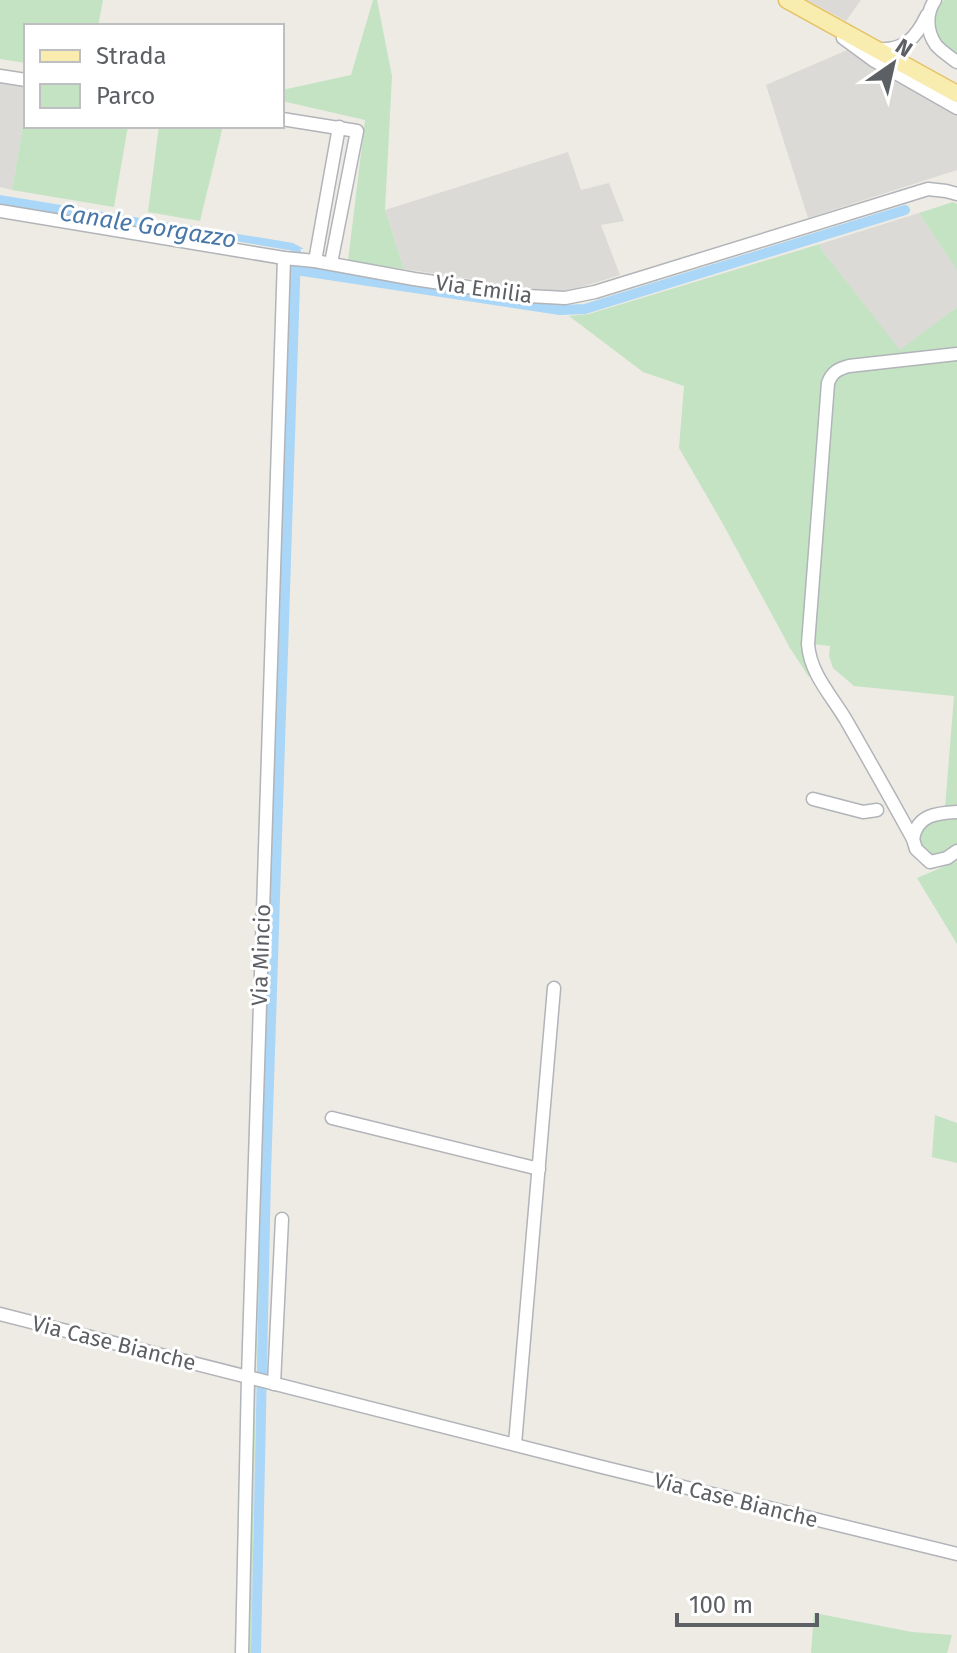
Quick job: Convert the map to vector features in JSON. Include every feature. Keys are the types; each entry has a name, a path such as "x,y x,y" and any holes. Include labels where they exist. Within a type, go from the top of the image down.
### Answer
{"main road":[{"path":"787,0 957,94"}],"street":[{"path":"876,49 894,49 907,43 922,26 935,0"},
{"path":"809,12 873,60 957,108"},
{"path":"928,12 930,33 937,46 957,62"},
{"path":"0,76 24,80"},
{"path":"284,119 357,131 331,263"},
{"path":"315,261 339,127"},
{"name":"Via Emilia","path":"0,211 414,279 565,298 595,292 928,189 957,194"},
{"name":"Via Mincio","path":"242,1653 293,259"},
{"path":"957,354 849,366 835,371 828,383 808,644 814,671 880,778 916,849 930,862 947,858 957,851"},
{"path":"813,799 863,812 877,810"},
{"path":"913,839 920,821 938,813 957,812"},
{"path":"515,1444 554,988"},
{"path":"332,1118 539,1169"},
{"path":"271,1383 282,1219"},
{"name":"Via Case Bianche","path":"0,1314 957,1554"}],"shaded area":[{"path":"807,0 861,0 846,21"},
{"path":"852,48 957,105 957,170 808,218 766,85"},
{"path":"0,79 24,84 24,120 12,190 0,187"},
{"path":"568,152 581,190 609,183 624,221 601,225 620,275 562,293 404,269 385,210"},
{"path":"919,213 957,270 957,307 900,351 820,244"}],"green space":[{"path":"0,0 103,0 98,24 24,24 24,63 0,59"},
{"path":"373,0 377,0 392,76 385,210 404,269 348,261 365,120 284,101 284,90 351,75"},
{"path":"944,0 957,0 957,59 942,47 934,34 934,16"},
{"path":"24,120 24,128 128,128 114,207 12,190"},
{"path":"159,128 223,128 200,221 148,212"},
{"path":"953,202 957,204 957,270 919,213"},
{"path":"820,244 900,350 957,307 957,807 945,808 954,696 854,686 833,668 830,646 812,644 809,677 679,448 684,386 643,372 569,316 589,314"},
{"path":"290,258 293,258 256,1371 253,1370"},
{"path":"957,818 957,846 940,854 923,851 917,836 929,820"},
{"path":"957,861 957,944 917,878"},
{"path":"935,1115 957,1123 957,1163 932,1157"},
{"path":"251,1378 256,1378 251,1653 245,1653"},
{"path":"814,1613 912,1632 952,1635 947,1653 811,1653"}],"water":[{"path":"0,195 293,243 304,249 300,249 301,252 0,202"}],"waterway":[{"name":"Canale Gorgazzo","path":"0,203 179,232"},
{"path":"296,270 560,310 585,309 905,210"},
{"path":"256,1653 266,1174 296,252"}]}
